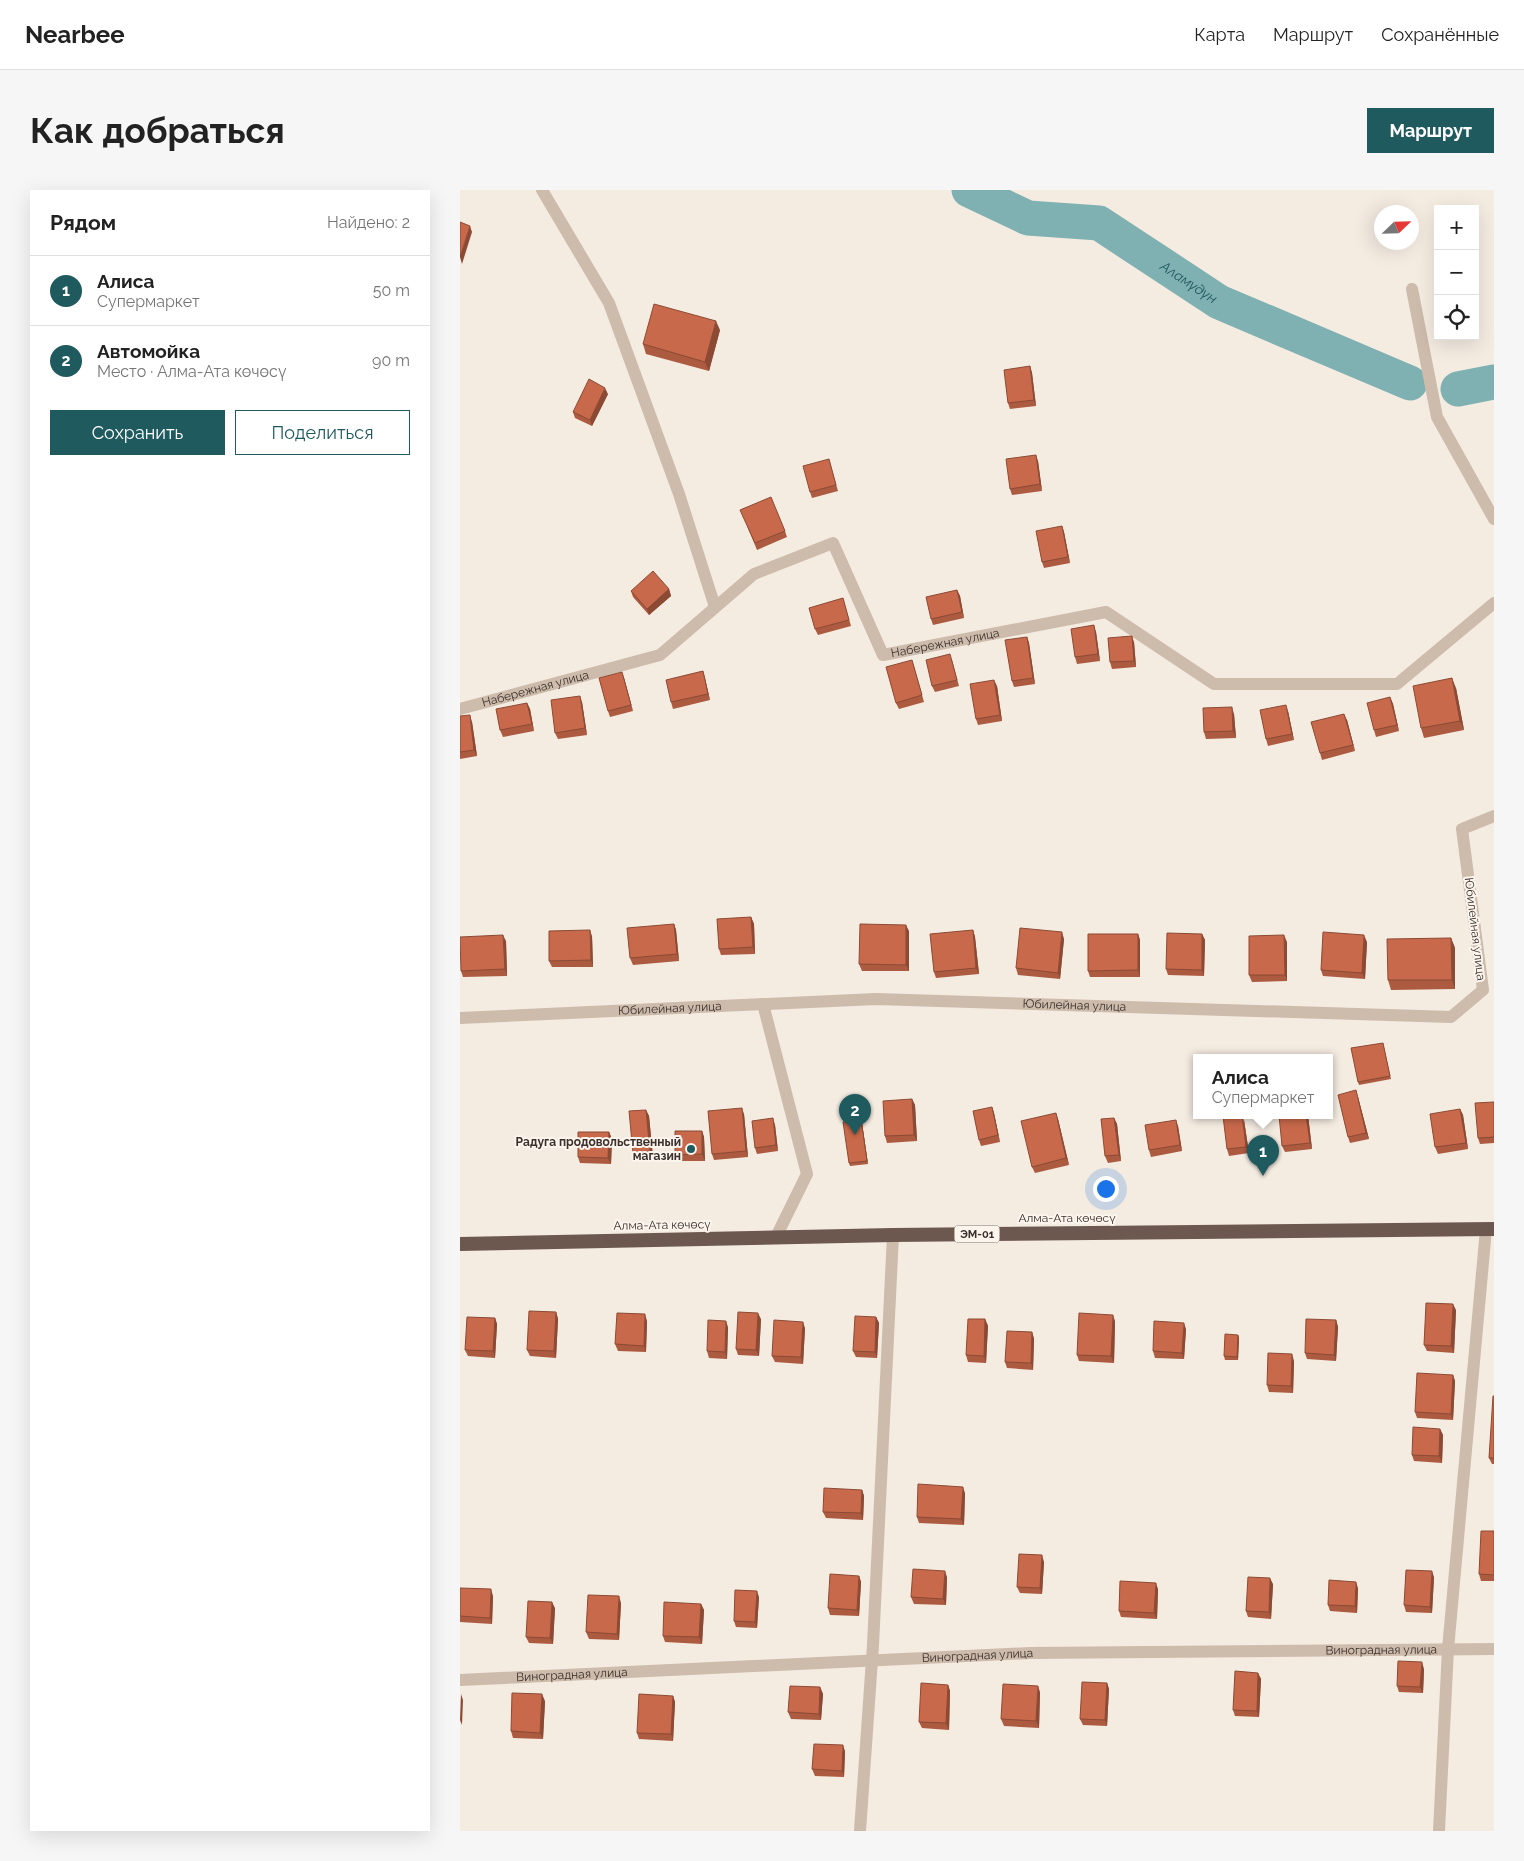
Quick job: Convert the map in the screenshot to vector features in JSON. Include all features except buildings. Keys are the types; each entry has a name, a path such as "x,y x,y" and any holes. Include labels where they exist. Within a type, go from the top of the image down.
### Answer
{"highway":[{"name":"Алма-Ата көчөсү","path":"460,1244 893,1235 1490,1229"}],"street":[{"path":"542,190 609,303 678,494 715,608"},
{"path":"1412,289 1437,417 1494,519"},
{"name":"Набережная улица","path":"460,709 660,655 754,574 833,543 883,655 1106,612 1214,684 1397,684 1494,602"},
{"name":"Юбилейная улица","path":"460,1018 876,999 1451,1017 1483,990 1462,829 1494,816"},
{"path":"763,1004 807,1174 776,1237"},
{"path":"1439,1831 1448,1649 1490,1229"},
{"path":"860,1831 872,1661 893,1235"},
{"name":"Виноградная улица","path":"460,1680 1030,1653 1494,1648"}],"waterway":[{"name":"Аламүдүн","path":"969,190 1028,218 1099,223 1219,302 1410,383"},
{"name":"Аламүдүн","path":"1458,389 1494,382"}],"place":[{"name":"Автомойка","path":"855,1135"},
{"name":"Радуга продовольственный магазин","path":"691,1149"},
{"name":"Алиса","path":"1263,1176"}]}
